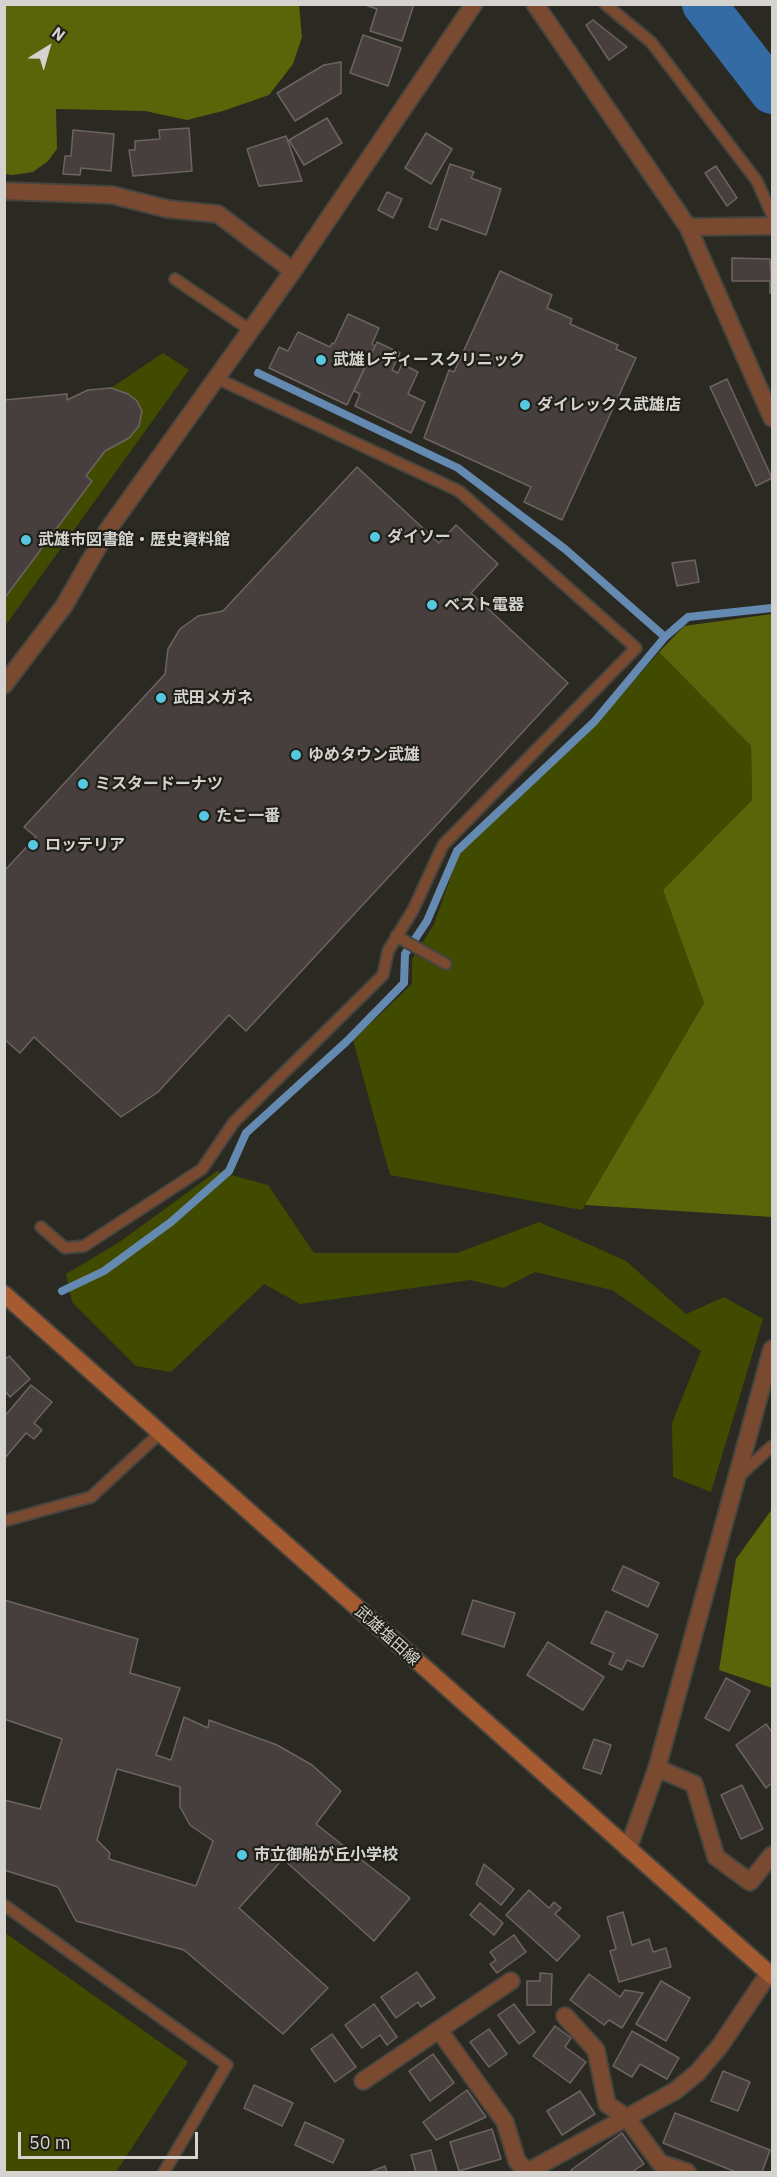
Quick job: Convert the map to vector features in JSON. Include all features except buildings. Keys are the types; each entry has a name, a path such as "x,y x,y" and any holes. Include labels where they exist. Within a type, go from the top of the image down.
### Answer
{"main road":[{"name":"武雄塩田線","path":"4,1294 771,1975"}],"street":[{"path":"4,685 64,606 107,531 293,271 474,4"},
{"path":"535,4 688,227 772,418"},
{"path":"4,191 112,195 168,209 218,214 293,271"},
{"path":"688,227 772,226"},
{"path":"628,1849 657,1768 772,1349"},
{"path":"657,1768 694,1784 716,1857 741,1876 750,1882 772,1855"},
{"path":"439,2030 505,2122 517,2161 527,2172 675,2091 697,2073 720,2046 771,1975"},
{"path":"363,2080 511,1982"},
{"path":"564,2016 596,2050 607,2104 627,2118 660,2163 687,2172"}],"lane":[{"path":"605,4 651,42 757,181 772,215"},
{"path":"175,279 250,330"},
{"path":"42,1227 65,1248 84,1246 202,1169 234,1122 383,975 388,951 413,910 443,845 636,648 459,491 216,378"},
{"path":"396,936 446,964"},
{"path":"4,1521 91,1497 159,1434"},
{"path":"735,1479 772,1446"},
{"path":"4,1905 227,2065 164,2172"}],"green space":[{"path":"5,4 299,5 302,37 293,64 269,95 223,111 187,120 145,111 56,109 57,149 48,161 33,172 13,175 5,174"},
{"path":"163,353 189,370 5,626 5,599 92,481 86,476 105,451 128,438 139,425 142,411 137,401 128,394 111,388"},
{"path":"772,614 772,1217 585,1205 704,1003 663,890 752,800 751,746 659,652 684,626"},
{"path":"659,652 751,746 752,800 663,890 704,1003 582,1210 390,1175 353,1040 412,984 412,959 434,924 459,853 597,723"},
{"path":"217,1171 268,1185 314,1253 457,1253 539,1222 626,1261 686,1314 724,1297 763,1319 711,1492 673,1477 672,1423 701,1351 612,1290 535,1272 503,1288 470,1280 300,1304 264,1284 171,1372 136,1366 72,1302 66,1274 118,1243"},
{"path":"772,1509 772,1688 719,1670 736,1559"},
{"path":"4,1932 188,2062 116,2172 5,2172"}],"waterway":[{"path":"704,4 772,92"},
{"path":"258,373 458,468 565,549 665,637"},
{"path":"62,1291 104,1271 171,1222 229,1171 246,1133 346,1042 404,983 405,954 427,921 457,851 594,722 665,637 688,617 772,608"}],"place":[{"name":"武雄レディースクリニック","path":"321,360"},
{"name":"ダイレックス武雄店","path":"525,405"},
{"name":"ダイソー","path":"375,537"},
{"name":"武雄市図書館・歴史資料館","path":"26,540"},
{"name":"ベスト電器","path":"432,605"},
{"name":"武田メガネ","path":"161,698"},
{"name":"ゆめタウン武雄","path":"296,755"},
{"name":"ミスタードーナツ","path":"83,784"},
{"name":"たこ一番","path":"204,816"},
{"name":"ロッテリア","path":"33,845"},
{"name":"市立御船が丘小学校","path":"242,1855"}]}
